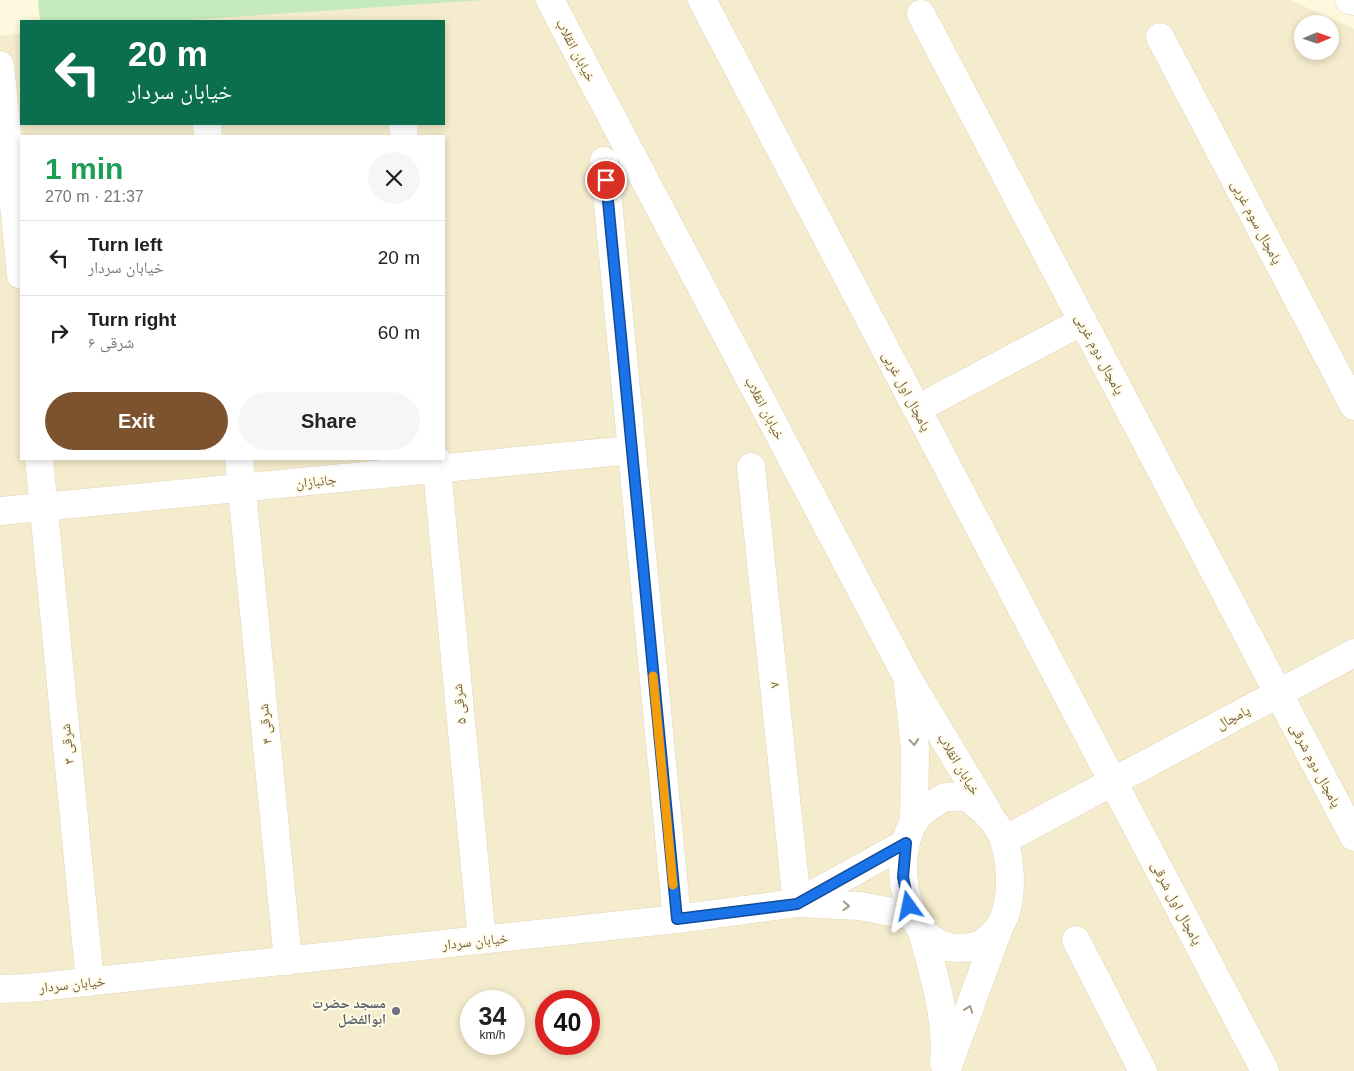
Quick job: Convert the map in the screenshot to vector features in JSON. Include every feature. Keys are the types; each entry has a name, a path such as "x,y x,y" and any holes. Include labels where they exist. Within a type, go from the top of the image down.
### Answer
{"street":[{"name":"خیابان انقلاب","path":"550,0 907,677 988,812"},
{"name":"پامچال اول غربی","path":"702,0 1113,781"},
{"path":"1349,0 1354,1"},
{"name":"پامچال دوم غربی","path":"921,14 1279,693"},
{"name":"پامچال سوم غربی","path":"1160,37 1354,406"},
{"path":"0,66 20,265"},
{"path":"604,161 677,919"},
{"path":"917,409 1083,321"},
{"name":"جانبازان","path":"0,511 242,488 436,464 631,450"},
{"name":"۳ شرقی","path":"39,460 90,982"},
{"name":"۴ شرقی","path":"239,460 288,961"},
{"name":"۵ شرقی","path":"436,464 482,940"},
{"name":"۷","path":"752,467 797,904"},
{"name":"پامچال","path":"1004,840 1354,653"},
{"path":"907,677 915,748 910,832 903,877 906,896 935,977 942,1020 945,1052 944,1071"},
{"name":"پامچال دوم شرقی","path":"1279,693 1354,837"},
{"name":"پامچال اول شرقی","path":"1113,781 1265,1071"},
{"path":"910,832 930,806 945,797 968,798 988,812 1004,840 1009,866 1009,890 1006,913 944,1071"},
{"name":"خیابان سردار","path":"0,989 29,988 288,961 677,919 797,904 910,832"},
{"path":"797,904 860,906 917,923 935,942 950,948 967,948 983,943 999,928"},
{"path":"1076,940 1142,1071"},
{"name":"خیابان سردار","path":"0,999 29,988"}],"shaded area":[{"path":"260,0 1290,0 1323,15 1294,15 1294,60 1339,60 1339,22 1354,29 1354,1071 0,1071 0,36 20,33 20,125 445,125 445,20 113,20"}],"green space":[{"path":"38,0 482,0 188,20 40,20"}],"slow traffic":[{"path":"653,676 673,885"}],"place":[{"name":"مسجد حضرت ابوالفضل","path":"396,1011"}],"route":[{"path":"606,180 677,919 797,904 906,843 903,877 909,906"}]}
